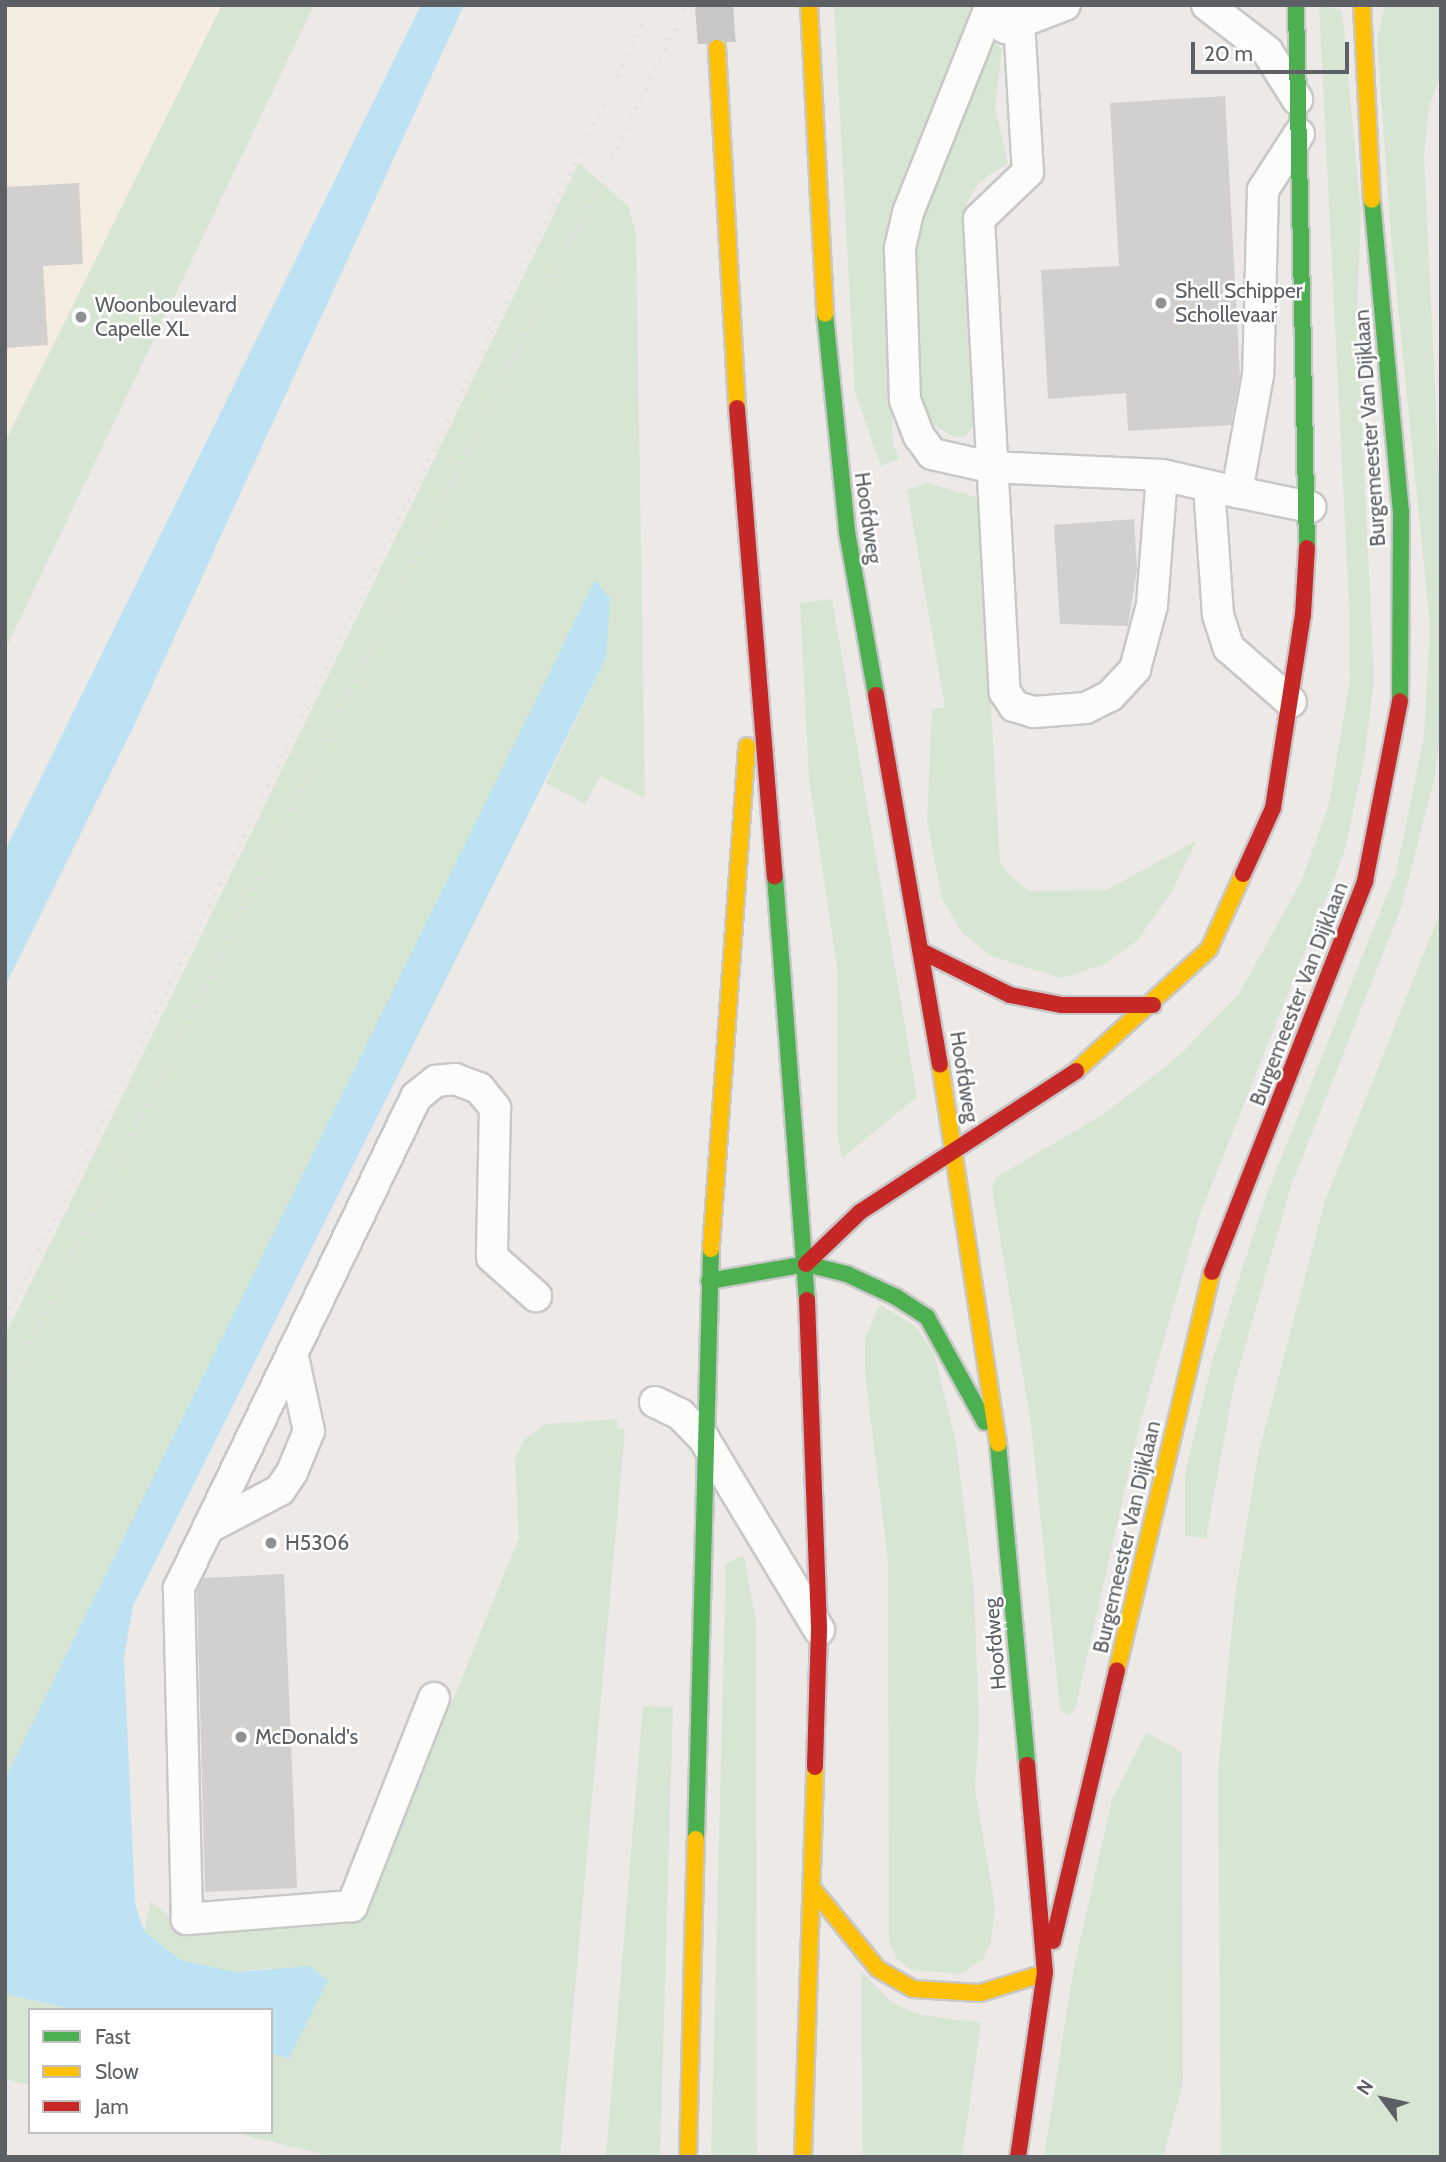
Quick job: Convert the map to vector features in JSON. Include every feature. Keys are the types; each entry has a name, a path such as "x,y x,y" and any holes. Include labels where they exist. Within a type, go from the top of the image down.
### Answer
{"main road":[{"name":"Hoofdweg","path":"809,5 832,414 847,532 923,952 955,1147 999,1449 1045,1973 1018,2157"},
{"path":"806,1264 860,1212 955,1147 1081,1068 1153,1005 1209,949 1273,808 1291,702 1310,507 1296,5"},
{"name":"Burgemeester Van Dijklaan","path":"1045,1973 1212,1274 1365,881 1400,705 1401,511 1369,168 1362,5"},
{"path":"716,48 806,1264 819,1630 803,2157"},
{"path":"688,2157 709,1281 756,615"},
{"path":"923,952 1010,995 1062,1004 1153,1005"},
{"path":"709,1281 806,1264 847,1274 927,1317 999,1449"},
{"path":"813,1889 878,1969 913,1989 980,1993 1045,1973"}],"lane":[{"path":"991,5 908,213 901,276 905,400 919,436 932,454 990,467 1162,475 1310,507"},
{"path":"978,36 1020,14 1065,5"},
{"path":"1207,5 1267,51 1297,99"},
{"path":"1020,14 1028,172 979,219 990,467 1005,692 1014,706 1034,712 1086,708 1110,696 1135,669 1152,605 1162,475"},
{"path":"1291,702 1229,648 1218,615 1223,489 1258,375 1263,190 1299,134"},
{"path":"434,1698 352,1906 187,1919 179,1588 293,1357 416,1097 436,1081 455,1079 479,1088 495,1108 492,1257 536,1296"},
{"path":"208,1528 280,1490 292,1472 309,1431 293,1357"},
{"path":"655,1402 680,1414 704,1439 819,1630"}],"shaded area":[{"name":"Woonboulevard Capelle XL","path":"5,5 310,5 5,629"}],"green space":[{"path":"222,5 314,5 5,650 5,442"},
{"path":"834,5 974,5 893,209 886,241 893,444 899,459 881,466 855,392"},
{"path":"1319,5 1342,10 1361,212 1357,316 1374,679 1364,761 1344,853 1200,1214 1140,1423 1075,1710 1067,1715 1060,1709 1031,1424 992,1189 995,1178 1104,1114 1180,1055 1239,994 1301,882 1329,804 1350,680 1349,604"},
{"path":"1385,5 1441,5 1441,75 1429,106 1424,156 1441,514 1441,727 1435,776 1401,908 1291,1186 1234,1385 1206,1538 1185,1536 1185,1474 1213,1358 1269,1188 1396,873 1424,737 1430,627 1391,236 1377,39"},
{"path":"994,42 1002,49 995,108 1008,163 978,183 966,205 976,424 964,437 954,437 925,419 917,396 910,252 987,44"},
{"path":"579,163 628,206 636,233 645,798 600,776 585,804 546,783 606,658 595,581 5,1779 5,1336"},
{"path":"927,483 979,498 1000,862 1008,874 1029,891 1106,890 1196,841 1172,891 1137,941 1104,964 1062,978 993,957 963,934 942,899 927,820 932,709 945,707 907,490"},
{"path":"832,599 917,1097 842,1158 837,1133 837,967 809,779 800,603"},
{"path":"1441,910 1441,2157 1221,2157 1218,1772 1235,1597 1258,1455 1325,1201"},
{"path":"880,1305 914,1325 934,1353 956,1442 974,1591 979,1724 975,1789 995,1907 991,1941 983,1959 961,1974 912,1970 897,1959 889,1941 888,1560 865,1373 865,1338"},
{"path":"617,1419 618,1429 625,1429 560,2157 335,2157 239,2134 273,2134 273,2054 289,2058 272,1968 236,1972 180,1960 144,1931 151,1901 187,1931 363,1921 519,1538 515,1459 524,1440 545,1424"},
{"path":"744,1556 756,1622 757,2157 711,2157 726,1563"},
{"path":"643,1706 673,1707 660,2157 606,2157"},
{"path":"1146,1733 1182,1752 1183,2083 1163,2157 1044,2157 1074,1967 1112,1800"},
{"path":"861,1971 892,2003 917,2014 981,2023 962,2157 863,2157"},
{"path":"5,1994 68,2008 28,2008 28,2085 5,2079"}],"water":[{"path":"421,5 464,5 132,730 5,986 5,851"},
{"path":"595,580 610,599 606,658 133,1606 124,1657 135,1903 144,1931 180,1960 236,1972 310,1966 328,1981 289,2058 273,2054 273,2008 68,2008 5,1994 5,1779"}],"building":[{"path":"1225,96 1240,376 1231,425 1128,431 1126,393 1048,399 1041,270 1119,266 1110,103"},
{"path":"79,183 83,264 43,266 48,345 5,348 5,187"},
{"path":"1134,519 1137,570 1128,626 1060,624 1054,525"},
{"path":"284,1574 297,1888 205,1892 197,1592 203,1578"}],"tunnel":[{"path":"714,5 717,48"}],"railway":[{"path":"5,1319 652,5"},
{"path":"5,1392 687,5"}],"traffic: fast":[{"path":"1296,5 1307,548"},
{"path":"1372,200 1401,511 1400,701"},
{"path":"825,314 847,532 876,695"},
{"path":"775,876 807,1300"},
{"path":"696,1839 711,1249"},
{"path":"709,1281 806,1264 847,1274 896,1297 927,1317 985,1422"},
{"path":"998,1444 1027,1765"}],"traffic: slow":[{"path":"809,5 825,314"},
{"path":"1362,5 1372,200"},
{"path":"717,48 737,408"},
{"path":"711,1249 747,746"},
{"path":"1076,1071 1209,949 1243,874"},
{"path":"940,1064 998,1444"},
{"path":"1117,1670 1212,1272"},
{"path":"803,2157 815,1767"},
{"path":"688,2157 696,1839"},
{"path":"813,1889 878,1969 913,1989 980,1993 1045,1973"}],"traffic: jam":[{"path":"737,408 775,876"},
{"path":"1243,874 1273,808 1303,615 1307,548"},
{"path":"876,695 940,1064"},
{"path":"1212,1272 1365,881 1400,701"},
{"path":"923,952 1010,995 1062,1005 1153,1005"},
{"path":"806,1264 860,1212 1076,1071"},
{"path":"807,1300 819,1630 815,1767"},
{"path":"1053,1941 1117,1670"},
{"path":"1018,2157 1045,1973 1027,1765"}],"place":[{"name":"Shell Schipper Schollevaar","path":"1161,303"},
{"name":"Woonboulevard Capelle XL","path":"81,317"},
{"name":"H5306","path":"271,1543"},
{"name":"McDonald's","path":"241,1737"}]}
